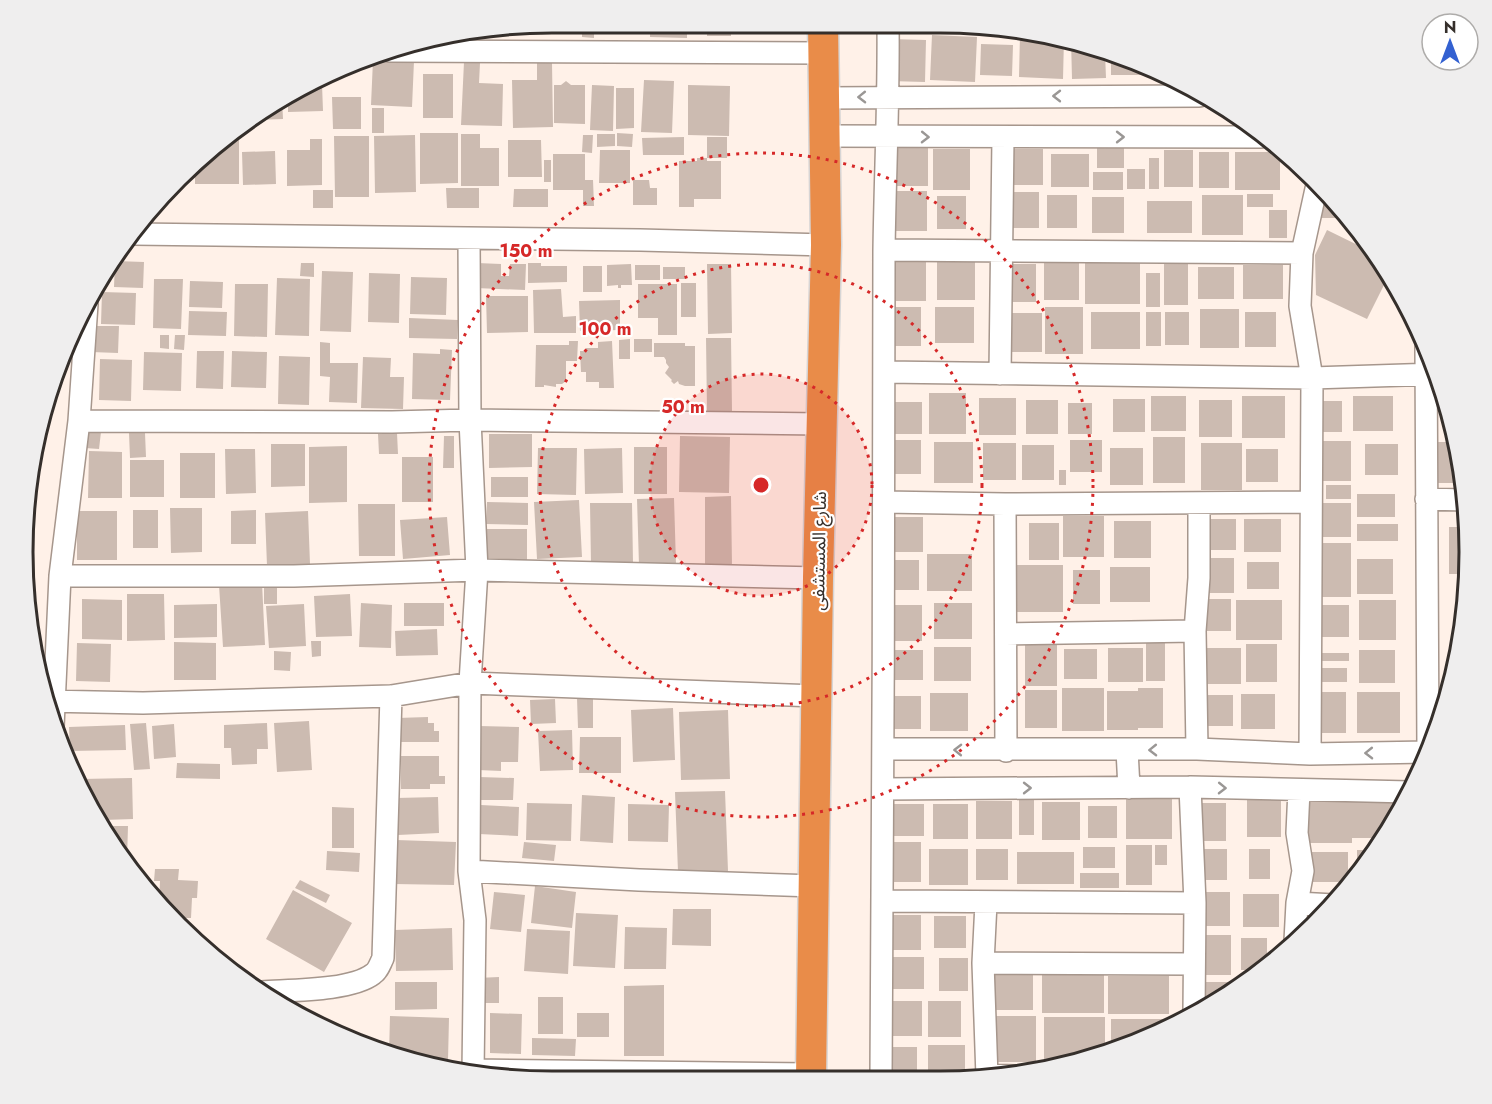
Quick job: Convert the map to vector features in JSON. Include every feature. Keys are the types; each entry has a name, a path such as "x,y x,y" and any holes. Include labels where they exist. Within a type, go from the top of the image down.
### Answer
{"highway":[{"name":"شارع المستشفى","path":"811,1071 818,578 826,245 823,33"}],"street":[{"path":"881,1071 884,789 884,250 889,97 888,33"},
{"path":"418,51 824,53"},
{"path":"824,98 1187,96"},
{"path":"824,136 1252,137"},
{"path":"1000,374 1004,138"},
{"path":"1310,754 1312,378 1300,306 1302,253 1315,194"},
{"path":"142,234 640,240 826,245"},
{"path":"469,239 470,420 477,570 470,683 469,872 475,920 473,1065"},
{"path":"884,250 1302,253"},
{"path":"52,689 60,576 79,421 86,325"},
{"path":"885,372 1312,378 1427,374"},
{"path":"1428,728 1426,499 1431,384"},
{"path":"79,421 392,422 470,420 821,424"},
{"path":"1426,499 1456,500"},
{"path":"884,501 1005,504 1311,502"},
{"path":"1197,749 1195,631 1199,503"},
{"path":"1005,504 1005,751"},
{"path":"60,576 294,576 477,570 818,578"},
{"path":"1006,634 1195,631"},
{"path":"56,701 143,703 391,696 470,683 816,696"},
{"path":"275,991 340,986 363,981 375,973 382,958 391,696"},
{"path":"884,749 1005,751 1197,749 1310,754 1418,752"},
{"path":"1128,750 1129,788"},
{"path":"884,789 1190,787 1400,792"},
{"path":"1190,787 1195,903 1194,1004"},
{"path":"1296,929 1297,903 1303,871 1297,833 1299,790"},
{"path":"469,872 814,886"},
{"path":"882,901 1195,903"},
{"path":"986,903 983,963 986,1069"},
{"path":"1297,903 1321,904"},
{"path":"983,963 1194,964"}],"building":[{"path":"582,33 594,33 594,38 582,37"},
{"path":"650,33 687,33 687,38 650,37"},
{"path":"707,33 731,33 731,36 707,36"},
{"path":"932,35 977,37 975,82 930,80"},
{"path":"890,39 926,40 925,82 889,81"},
{"path":"1020,39 1064,49 1063,79 1019,77"},
{"path":"981,44 1013,45 1012,76 980,75"},
{"path":"1071,50 1105,60 1106,78 1072,79"},
{"path":"387,60 414,61 412,107 371,105 373,66"},
{"path":"464,62 480,63 479,83 503,84 502,126 461,125"},
{"path":"1111,62 1143,75 1111,75"},
{"path":"537,63 552,63 553,127 513,128 512,80 537,80"},
{"path":"423,74 453,74 453,118 423,118"},
{"path":"644,80 674,81 672,133 641,132"},
{"path":"566,81 571,85 585,85 585,124 554,123 554,85 561,85"},
{"path":"592,85 614,86 613,131 590,130"},
{"path":"688,85 730,86 729,136 688,135"},
{"path":"322,87 323,111 288,112 288,105"},
{"path":"616,88 634,88 634,128 616,129"},
{"path":"332,97 361,97 361,129 333,129"},
{"path":"372,108 384,108 384,133 372,133"},
{"path":"283,109 283,119 265,120"},
{"path":"420,133 458,133 458,183 420,184"},
{"path":"617,133 633,134 632,147 617,146"},
{"path":"461,134 480,134 480,148 499,148 499,186 461,186"},
{"path":"597,134 615,134 615,146 597,147"},
{"path":"415,135 416,192 375,193 374,136"},
{"path":"583,135 593,135 592,153 582,152"},
{"path":"334,136 369,136 369,197 335,197"},
{"path":"684,137 684,155 643,155 642,138"},
{"path":"707,137 727,137 727,158 707,158"},
{"path":"239,138 239,184 195,184 195,176"},
{"path":"310,139 322,139 322,185 287,186 287,150 310,150"},
{"path":"508,140 541,140 542,177 508,177"},
{"path":"888,145 928,145 928,186 888,186"},
{"path":"1097,148 1124,148 1124,168 1097,168"},
{"path":"933,149 970,149 970,190 933,190"},
{"path":"1006,149 1043,149 1043,185 1006,185"},
{"path":"600,150 630,150 630,183 599,183"},
{"path":"1164,150 1193,150 1193,187 1164,187"},
{"path":"275,151 276,184 243,185 242,152"},
{"path":"1199,152 1229,152 1229,188 1199,188"},
{"path":"1235,152 1270,152 1280,160 1280,190 1235,190"},
{"path":"553,154 585,154 585,180 593,180 594,206 583,206 583,190 553,190"},
{"path":"1051,154 1089,154 1089,187 1051,187"},
{"path":"697,158 721,161 721,199 694,199 694,207 679,207 679,161 697,161"},
{"path":"1149,158 1159,158 1159,189 1149,189"},
{"path":"544,160 551,160 551,182 544,182"},
{"path":"1127,169 1145,169 1145,189 1127,189"},
{"path":"1093,172 1123,172 1123,190 1093,190"},
{"path":"633,180 649,180 650,188 657,188 657,205 633,205"},
{"path":"446,188 479,188 479,208 447,208"},
{"path":"514,189 548,189 548,207 513,207"},
{"path":"313,190 333,190 333,208 313,208"},
{"path":"890,191 927,191 927,231 890,231"},
{"path":"1005,192 1039,192 1039,228 1005,228"},
{"path":"1247,194 1273,194 1273,207 1247,207"},
{"path":"1047,195 1077,195 1077,228 1047,228"},
{"path":"1202,195 1243,195 1243,235 1202,235"},
{"path":"937,196 966,196 966,229 937,229"},
{"path":"1092,197 1124,197 1124,233 1092,233"},
{"path":"1147,201 1192,201 1192,233 1147,233"},
{"path":"1322,201 1337,218 1322,218"},
{"path":"1269,210 1287,210 1287,238 1269,238"},
{"path":"1327,230 1359,246 1384,285 1367,319 1316,295 1315,255"},
{"path":"888,255 926,255 926,301 888,301"},
{"path":"122,261 144,262 143,288 114,287 115,273"},
{"path":"937,262 975,262 975,300 937,300"},
{"path":"1164,262 1188,262 1188,305 1164,305"},
{"path":"301,263 314,263 314,277 300,276"},
{"path":"477,263 501,264 501,276 509,276 510,264 526,264 525,290 476,288"},
{"path":"528,263 541,263 541,266 567,266 567,282 528,283"},
{"path":"1044,263 1079,263 1079,300 1044,300"},
{"path":"1085,263 1140,263 1140,304 1085,304"},
{"path":"631,264 632,285 621,285 621,288 618,288 618,285 607,286 607,265"},
{"path":"707,264 731,264 732,333 708,334"},
{"path":"1005,264 1036,264 1036,302 1005,302"},
{"path":"635,265 660,265 660,280 635,280"},
{"path":"1243,265 1283,265 1283,299 1243,299"},
{"path":"583,266 602,266 602,292 583,292"},
{"path":"663,267 685,267 685,279 663,279"},
{"path":"1198,267 1234,267 1234,299 1198,299"},
{"path":"322,271 353,272 351,332 320,331"},
{"path":"369,273 400,274 399,323 368,322"},
{"path":"1146,273 1160,273 1160,307 1146,307"},
{"path":"411,277 447,278 446,315 410,314"},
{"path":"277,278 310,279 309,336 275,335"},
{"path":"154,279 183,279 181,329 153,328"},
{"path":"190,281 223,282 222,308 189,307"},
{"path":"681,283 696,283 696,317 681,317"},
{"path":"235,284 268,284 267,337 234,336"},
{"path":"638,284 677,284 677,335 658,335 658,318 638,318"},
{"path":"561,289 563,317 576,316 576,333 534,333 533,290"},
{"path":"103,292 136,293 135,325 101,324"},
{"path":"486,296 528,296 528,332 487,333"},
{"path":"620,300 620,330 580,331 579,301"},
{"path":"889,307 921,307 921,346 889,346"},
{"path":"935,307 974,307 974,343 935,343"},
{"path":"1045,307 1083,307 1083,354 1045,354"},
{"path":"1200,309 1239,309 1239,348 1200,348"},
{"path":"189,311 227,312 226,336 188,335"},
{"path":"1091,312 1140,312 1140,349 1091,349"},
{"path":"1146,312 1161,312 1161,346 1146,346"},
{"path":"1165,312 1189,312 1189,345 1165,345"},
{"path":"1245,312 1276,312 1276,347 1245,347"},
{"path":"1006,313 1042,313 1042,352 1006,352"},
{"path":"409,318 458,320 457,339 409,338"},
{"path":"92,326 119,326 118,353 91,352"},
{"path":"160,335 169,335 169,349 160,348"},
{"path":"175,335 185,335 184,350 174,349"},
{"path":"706,338 731,338 732,411 707,411"},
{"path":"630,339 630,359 619,359 619,340"},
{"path":"634,339 652,339 652,352 634,352"},
{"path":"569,341 578,341 577,361 566,361 566,381 556,384 556,387 544,385 544,387 535,387 536,345 569,345"},
{"path":"612,341 614,388 599,388 599,382 586,382 586,372 581,372 580,351 586,351 586,348 598,348 598,342"},
{"path":"320,342 330,343 330,363 358,363 357,403 329,402 330,377 320,376"},
{"path":"654,343 685,343 685,346 695,346 695,386 685,386 679,384 678,381 674,384 671,381 665,373 669,367 664,357 654,357"},
{"path":"440,349 452,350 450,400 412,399 413,353 440,354"},
{"path":"197,351 224,351 223,389 196,388"},
{"path":"232,351 267,352 266,388 231,387"},
{"path":"144,352 182,353 181,391 143,390"},
{"path":"279,356 310,357 309,405 278,404"},
{"path":"363,357 391,358 390,377 404,377 403,409 361,408"},
{"path":"100,359 132,360 131,401 99,400"},
{"path":"929,393 966,393 966,434 929,434"},
{"path":"1151,396 1186,396 1186,431 1151,431"},
{"path":"1242,396 1285,396 1285,438 1242,438"},
{"path":"1353,396 1393,396 1393,431 1353,431"},
{"path":"979,398 1016,398 1016,435 979,435"},
{"path":"1113,399 1145,399 1145,432 1113,432"},
{"path":"1026,400 1058,400 1058,434 1026,434"},
{"path":"1199,400 1232,400 1232,437 1199,437"},
{"path":"1316,401 1342,401 1342,432 1316,432"},
{"path":"891,402 922,402 922,434 891,434"},
{"path":"1068,403 1092,403 1092,434 1068,434"},
{"path":"87,430 101,432 99,449 85,448"},
{"path":"129,433 145,433 146,457 130,458"},
{"path":"397,433 398,454 379,454 378,434"},
{"path":"489,434 532,434 532,467 489,468"},
{"path":"444,436 454,436 454,468 443,468"},
{"path":"680,436 730,437 729,493 679,492"},
{"path":"1153,437 1185,437 1185,483 1153,483"},
{"path":"890,440 921,440 921,474 890,474"},
{"path":"1070,440 1102,440 1102,472 1070,472"},
{"path":"1315,441 1351,441 1351,481 1315,481"},
{"path":"934,442 973,442 973,483 934,483"},
{"path":"1432,442 1447,442 1455,483 1432,483"},
{"path":"983,443 1016,443 1016,480 983,480"},
{"path":"1201,443 1242,443 1242,490 1201,490"},
{"path":"271,444 305,444 305,486 271,487"},
{"path":"1365,444 1398,444 1398,475 1365,475"},
{"path":"1022,445 1054,445 1054,480 1022,480"},
{"path":"347,446 347,502 309,503 309,447"},
{"path":"634,447 667,447 667,494 634,494"},
{"path":"538,448 577,448 576,495 537,494"},
{"path":"622,448 623,493 585,494 584,449"},
{"path":"1110,448 1143,448 1143,485 1110,485"},
{"path":"225,449 255,449 256,493 226,494"},
{"path":"1246,449 1278,449 1278,482 1246,482"},
{"path":"89,451 122,452 122,498 88,498"},
{"path":"180,453 215,453 215,498 180,498"},
{"path":"402,457 433,457 433,502 402,502"},
{"path":"130,460 164,460 164,497 130,497"},
{"path":"1059,470 1066,470 1066,485 1059,485"},
{"path":"491,477 528,477 528,497 491,497"},
{"path":"1326,485 1351,485 1351,499 1326,499"},
{"path":"1357,494 1395,494 1395,517 1357,517"},
{"path":"731,496 732,566 705,566 705,497"},
{"path":"674,498 676,564 639,565 637,499"},
{"path":"579,500 582,557 537,559 534,502"},
{"path":"487,502 528,503 528,525 486,524"},
{"path":"590,503 632,503 633,563 591,563"},
{"path":"1317,503 1351,503 1351,537 1317,537"},
{"path":"358,504 395,504 395,556 359,556"},
{"path":"170,508 202,508 202,552 171,553"},
{"path":"133,510 158,510 158,548 133,548"},
{"path":"256,510 256,544 231,544 231,511"},
{"path":"77,511 117,511 117,560 77,560"},
{"path":"308,511 310,564 267,566 265,513"},
{"path":"1063,516 1104,516 1104,557 1063,557"},
{"path":"447,517 450,555 403,559 400,520"},
{"path":"890,517 923,517 923,552 890,552"},
{"path":"1203,519 1236,519 1236,550 1203,550"},
{"path":"1244,519 1281,519 1281,552 1244,552"},
{"path":"1114,521 1151,521 1151,558 1114,558"},
{"path":"1029,523 1059,523 1059,560 1029,560"},
{"path":"1357,524 1398,524 1398,541 1357,541"},
{"path":"1449,527 1458,527 1458,574 1449,574"},
{"path":"480,529 527,529 527,561 480,560"},
{"path":"1315,543 1351,543 1351,597 1315,597"},
{"path":"927,554 972,554 972,591 927,591"},
{"path":"1201,558 1234,558 1234,593 1201,593"},
{"path":"1357,559 1393,559 1393,594 1357,594"},
{"path":"894,560 919,560 919,590 894,590"},
{"path":"1247,562 1279,562 1279,589 1247,589"},
{"path":"1008,565 1063,565 1063,612 1008,612"},
{"path":"1110,567 1150,567 1150,602 1110,602"},
{"path":"1073,570 1100,570 1100,604 1073,604"},
{"path":"264,582 277,582 277,604 264,604"},
{"path":"262,583 265,645 223,647 219,585"},
{"path":"127,594 164,594 165,640 127,641"},
{"path":"350,594 352,636 316,637 314,596"},
{"path":"82,599 122,600 122,640 82,639"},
{"path":"1201,599 1231,599 1231,631 1201,631"},
{"path":"1236,600 1282,600 1282,640 1236,640"},
{"path":"1359,600 1396,600 1396,640 1359,640"},
{"path":"361,603 392,605 391,648 359,647"},
{"path":"404,603 444,603 444,626 404,626"},
{"path":"934,603 972,603 972,639 934,639"},
{"path":"217,604 217,637 174,638 174,605"},
{"path":"304,604 306,646 269,648 266,606"},
{"path":"890,605 922,605 922,641 890,641"},
{"path":"1318,605 1349,605 1349,637 1318,637"},
{"path":"437,629 438,655 396,656 395,631"},
{"path":"311,641 321,641 321,656 312,657"},
{"path":"174,642 216,643 216,680 174,680"},
{"path":"77,643 111,644 110,682 76,681"},
{"path":"1146,643 1165,643 1165,681 1146,681"},
{"path":"1246,644 1277,644 1277,682 1246,682"},
{"path":"1025,645 1057,645 1057,686 1025,686"},
{"path":"934,647 971,647 971,681 934,681"},
{"path":"1108,648 1143,648 1143,682 1108,682"},
{"path":"1202,648 1241,648 1241,684 1202,684"},
{"path":"1064,649 1097,649 1097,679 1064,679"},
{"path":"891,650 923,650 923,680 891,680"},
{"path":"1359,650 1395,650 1395,683 1359,683"},
{"path":"274,651 291,652 290,671 274,670"},
{"path":"1313,653 1349,653 1349,661 1313,661"},
{"path":"1319,668 1347,668 1347,682 1319,682"},
{"path":"1062,688 1104,688 1104,731 1062,731"},
{"path":"1138,688 1163,688 1163,728 1107,730 1107,691 1138,691"},
{"path":"1025,690 1057,690 1057,728 1025,728"},
{"path":"1315,692 1346,692 1346,733 1315,733"},
{"path":"1357,692 1400,692 1400,733 1357,733"},
{"path":"930,693 968,693 968,731 930,731"},
{"path":"1241,694 1275,694 1275,729 1241,729"},
{"path":"1201,695 1233,695 1233,726 1201,726"},
{"path":"886,696 921,696 921,729 886,729"},
{"path":"593,697 593,728 578,728 577,698"},
{"path":"555,699 556,723 531,724 530,700"},
{"path":"673,708 675,760 633,762 631,710"},
{"path":"728,710 730,779 681,780 679,712"},
{"path":"428,717 428,723 434,723 434,731 439,731 439,742 393,742 397,718"},
{"path":"309,721 312,770 277,772 274,723"},
{"path":"146,723 150,769 134,770 130,724"},
{"path":"267,723 268,749 257,749 257,764 232,765 231,748 224,748 224,725"},
{"path":"174,724 176,757 154,759 152,726"},
{"path":"125,725 126,750 73,751 70,742 69,727"},
{"path":"479,726 519,727 518,762 501,762 501,771 478,770"},
{"path":"572,730 573,770 540,771 538,731"},
{"path":"580,737 621,737 621,773 579,773"},
{"path":"401,756 439,756 439,776 445,776 445,784 430,784 430,789 401,789"},
{"path":"177,763 220,764 220,779 176,778"},
{"path":"479,777 514,778 513,800 478,800"},
{"path":"132,778 133,819 108,820 86,779"},
{"path":"725,791 728,871 678,872 675,792"},
{"path":"582,795 615,797 613,843 580,841"},
{"path":"1309,796 1396,798 1373,838 1352,838 1352,843 1309,843"},
{"path":"438,797 439,833 398,835 396,798"},
{"path":"1126,798 1172,798 1172,839 1126,839"},
{"path":"1247,798 1281,798 1281,837 1247,837"},
{"path":"1019,800 1034,800 1034,835 1019,835"},
{"path":"976,801 1012,801 1012,839 976,839"},
{"path":"1042,802 1080,802 1080,840 1042,840"},
{"path":"527,803 572,804 571,841 526,840"},
{"path":"1198,803 1226,803 1226,841 1198,841"},
{"path":"628,804 669,805 668,842 628,841"},
{"path":"887,804 924,804 924,836 887,836"},
{"path":"933,804 968,804 968,839 933,839"},
{"path":"481,805 519,807 518,836 479,834"},
{"path":"1088,806 1117,806 1117,838 1088,838"},
{"path":"332,807 354,808 354,848 332,848"},
{"path":"112,826 128,826 127,850"},
{"path":"396,840 456,842 454,885 394,884"},
{"path":"524,842 556,845 554,861 522,858"},
{"path":"889,842 921,842 921,882 889,882"},
{"path":"1126,845 1152,845 1152,885 1126,885"},
{"path":"1155,845 1167,845 1167,865 1155,865"},
{"path":"1083,847 1115,847 1115,868 1083,868"},
{"path":"929,849 968,849 968,885 929,885"},
{"path":"976,849 1008,849 1008,880 976,880"},
{"path":"1198,849 1227,849 1227,880 1198,880"},
{"path":"1249,849 1270,849 1270,879 1249,879"},
{"path":"1357,850 1365,850 1357,861"},
{"path":"327,851 360,853 359,872 326,870"},
{"path":"1017,852 1074,852 1074,884 1017,884"},
{"path":"1311,852 1348,852 1348,873 1340,882 1311,882"},
{"path":"155,869 179,869 178,880 198,881 197,898 192,898 191,918 184,918 160,891 160,881 154,881"},
{"path":"1080,873 1119,873 1119,888 1080,888"},
{"path":"300,880 330,895 326,903 295,888"},
{"path":"535,886 576,892 572,928 531,923"},
{"path":"293,890 352,923 324,972 266,939"},
{"path":"494,892 525,895 521,932 490,929"},
{"path":"1201,892 1230,892 1230,926 1201,926"},
{"path":"1243,894 1279,894 1279,927 1243,927"},
{"path":"673,909 711,909 711,946 672,945"},
{"path":"576,913 618,915 615,968 573,966"},
{"path":"889,915 921,915 921,950 889,950"},
{"path":"934,916 966,916 966,948 934,948"},
{"path":"625,927 667,928 666,969 624,969"},
{"path":"452,928 453,970 396,971 395,930"},
{"path":"527,929 570,931 568,974 524,971"},
{"path":"1200,935 1231,935 1231,975 1200,975"},
{"path":"1241,938 1267,938 1267,955 1248,970 1241,970"},
{"path":"891,957 924,957 924,989 891,989"},
{"path":"939,958 968,958 968,991 939,991"},
{"path":"995,971 1033,971 1033,1010 995,1010"},
{"path":"1042,973 1104,973 1104,1013 1042,1013"},
{"path":"1108,976 1169,976 1169,1014 1108,1014"},
{"path":"499,977 499,1003 477,1003 477,978"},
{"path":"395,982 437,982 437,1009 395,1010"},
{"path":"1201,982 1231,982 1228,984 1201,1000"},
{"path":"664,985 664,1056 624,1056 624,986"},
{"path":"538,997 563,997 563,1034 538,1034"},
{"path":"887,1001 922,1001 922,1036 887,1036"},
{"path":"928,1001 961,1001 961,1037 928,1037"},
{"path":"490,1013 522,1014 521,1054 490,1053"},
{"path":"577,1013 609,1013 609,1037 577,1037"},
{"path":"390,1016 449,1018 448,1060 389,1044"},
{"path":"993,1016 1036,1016 1036,1062 993,1062"},
{"path":"1044,1017 1105,1017 1105,1044 1044,1060"},
{"path":"1111,1019 1166,1019 1139,1031 1111,1042"},
{"path":"532,1038 576,1039 575,1056 532,1055"},
{"path":"928,1045 965,1045 965,1070 928,1071"},
{"path":"886,1047 917,1047 917,1071 886,1071"}]}
